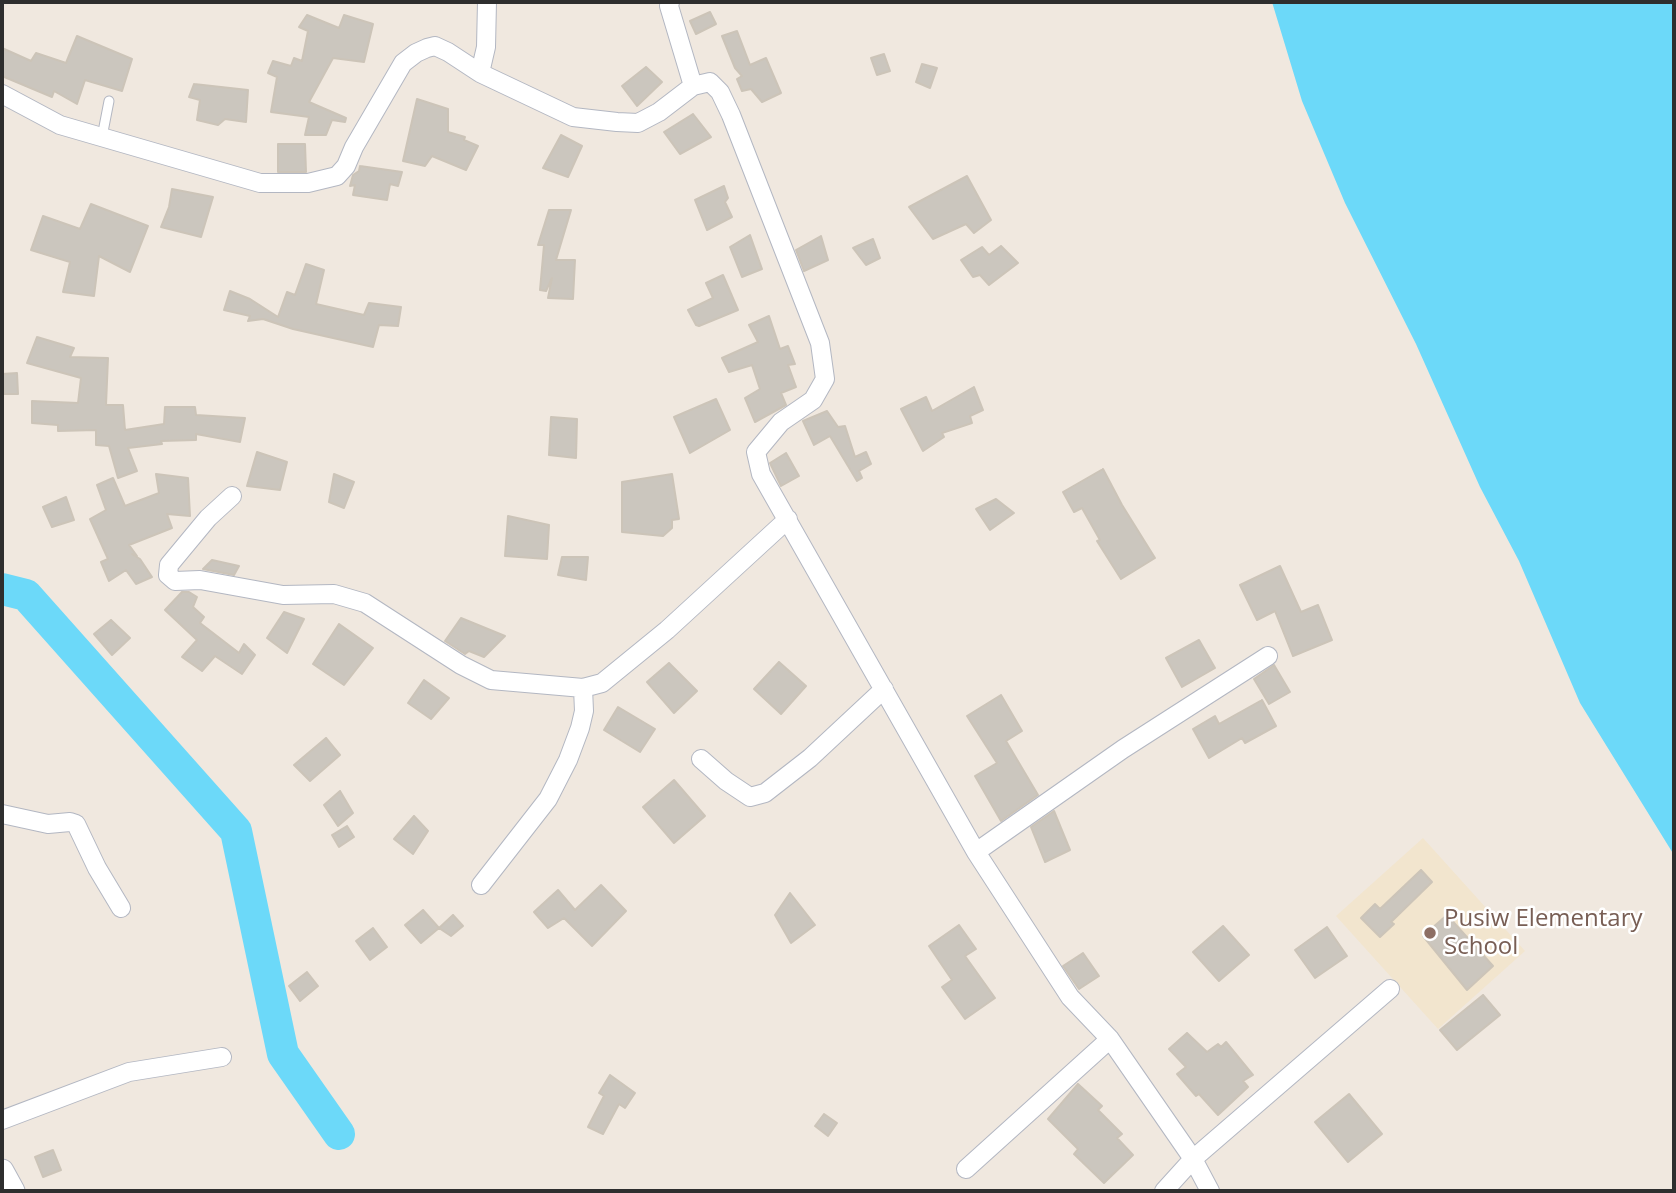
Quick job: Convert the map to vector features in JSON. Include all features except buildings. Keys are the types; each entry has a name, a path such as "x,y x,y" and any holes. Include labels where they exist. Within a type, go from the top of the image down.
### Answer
{"street":[{"path":"480,73 486,47 487,2"},
{"path":"670,2 693,86"},
{"path":"2,94 60,125 260,183 308,183 337,176 346,166 402,63 416,52 436,46 480,73 573,117 638,123 659,112 693,86 710,82 720,92 731,115 820,343 825,379 813,400 781,422 756,452 761,474 976,852 1070,997 1110,1039 1193,1159 1210,1191"},
{"path":"232,496 208,518 169,565 168,575 176,581 200,580 283,595 334,594 365,603 461,665 491,680 583,688 601,683 667,631 788,519"},
{"path":"976,852 1123,750 1268,656"},
{"path":"481,885 548,799 568,760 580,728 584,711 583,688"},
{"path":"701,759 750,797 765,793 810,758 884,689"},
{"path":"2,814 48,824 76,824 97,868 121,908"},
{"path":"1164,1191 1193,1159 1390,989"},
{"path":"966,1169 1110,1039"},
{"path":"2,1120 129,1072 222,1057"},
{"path":"2,1171 13,1191"}],"lane":[{"path":"102,137 108,101"}],"shaded area":[{"name":"Pusiw Elementary School","path":"1423,838 1525,951 1438,1029 1336,916"}],"water":[{"path":"1272,2 1674,2 1674,855 1580,703 1519,561 1480,487 1416,344 1345,203 1302,101"}],"waterway":[{"path":"2,589 26,595 236,831 283,1054 339,1134"}],"place":[{"name":"Pusiw Elementary School","path":"1430,933"}]}
